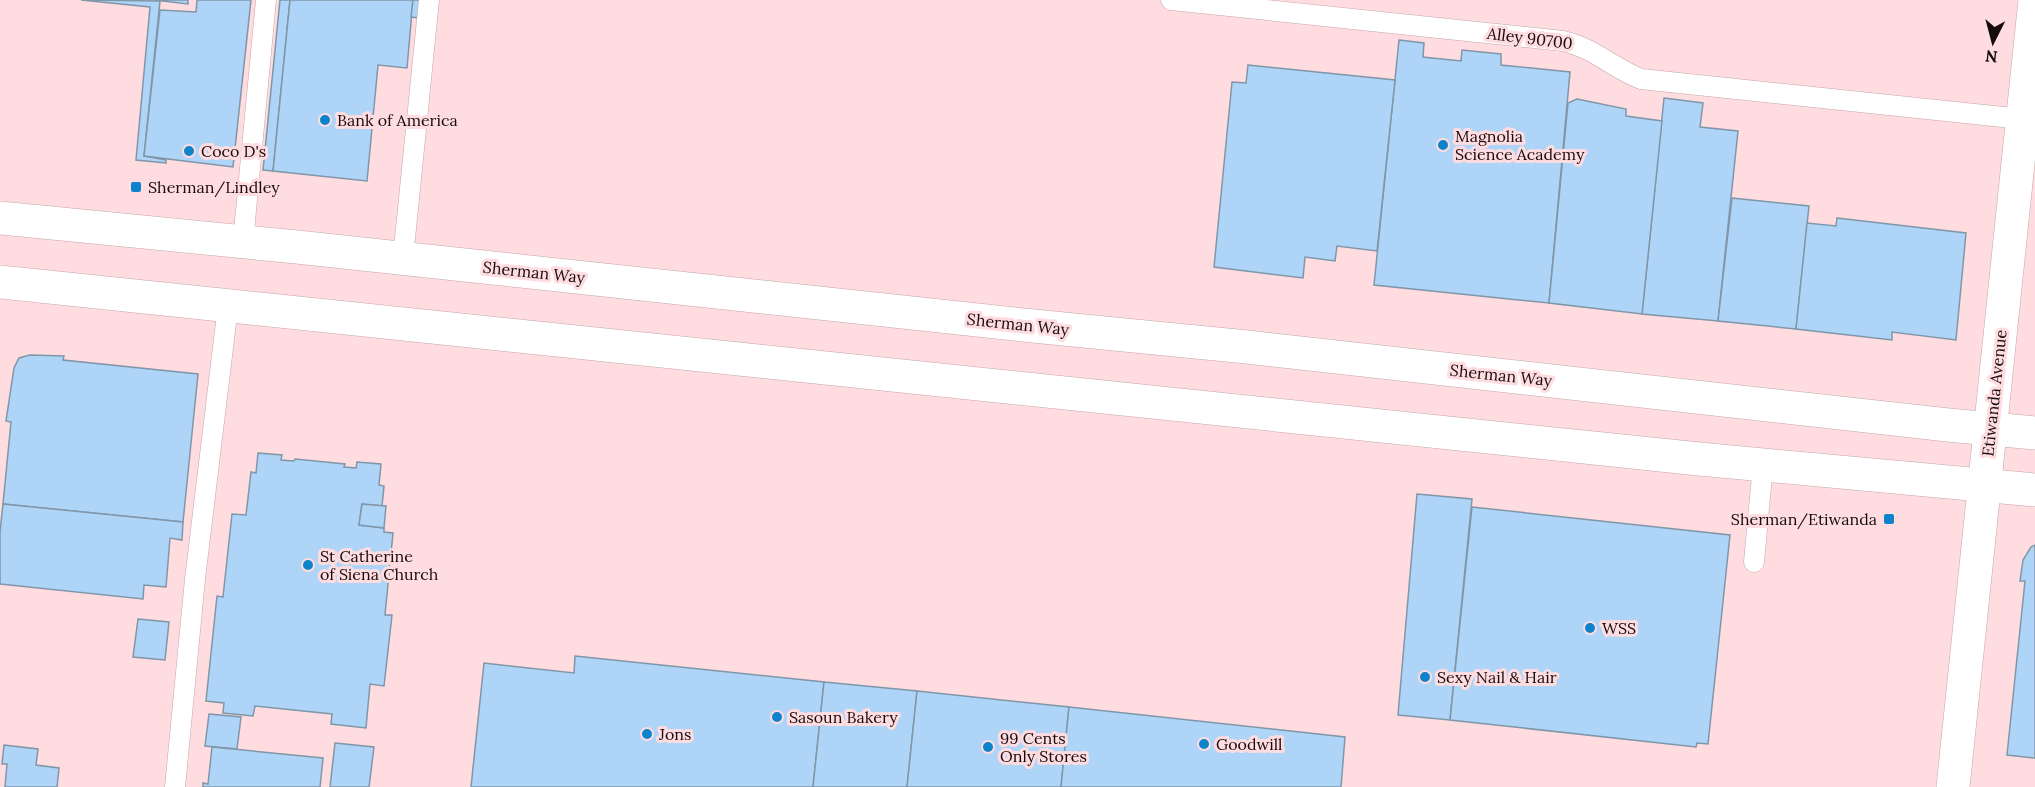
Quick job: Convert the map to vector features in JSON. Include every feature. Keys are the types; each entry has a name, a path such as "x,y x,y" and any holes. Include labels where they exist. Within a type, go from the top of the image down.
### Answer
{"main road":[{"name":"Etiwanda Avenue","path":"1953,787 1990,429 2026,177 2022,119 2035,0"},
{"name":"Sherman Way","path":"0,218 1247,347 2035,433"},
{"path":"0,282 1763,465 2035,490"}],"lane":[{"path":"243,242 266,0"},
{"path":"403,258 429,0"},
{"name":"Alley 90700","path":"1171,0 1563,41 1580,45 1628,74 1658,82 2022,119"},
{"path":"175,787 195,579 228,306"},
{"path":"1754,562 1763,465"}],"building":[{"path":"81,0 160,1 144,156 166,160 166,163 136,160 150,7"},
{"path":"154,0 188,0 188,4"},
{"path":"197,0 251,0 233,167 144,156 160,10 196,12"},
{"path":"280,0 290,0 273,171 263,170"},
{"name":"Bank of America","path":"290,0 413,0 407,68 378,65 367,181 273,171"},
{"path":"413,0 421,0 419,18 411,17"},
{"path":"1399,40 1424,43 1423,57 1461,61 1462,50 1501,54 1501,65 1570,72 1549,303 1374,285"},
{"path":"1248,65 1395,80 1377,251 1337,246 1335,261 1305,257 1303,278 1214,267 1232,82 1246,83"},
{"path":"1664,98 1703,103 1700,127 1738,131 1718,321 1642,314"},
{"path":"1577,99 1626,109 1626,116 1662,121 1642,314 1549,303 1568,103"},
{"path":"1732,198 1809,206 1796,329 1718,321"},
{"path":"1837,218 1966,233 1956,340 1892,332 1892,340 1796,329 1807,223 1836,226"},
{"path":"30,355 64,356 63,360 198,374 183,522 3,504 11,422 6,421 14,368 19,358"},
{"name":"St Catherine of Siena Church","path":"258,453 282,455 281,460 294,461 295,459 345,464 344,467 356,468 357,462 381,464 379,485 384,486 382,506 362,504 359,525 384,528 384,532 393,533 385,615 392,615 384,686 370,684 366,728 331,724 332,714 255,706 253,716 223,713 224,703 206,701 217,596 223,597 232,514 246,515 251,472 256,473"},
{"path":"1417,494 1472,499 1450,720 1398,715"},
{"path":"3,504 183,522 182,540 170,538 166,587 144,585 143,599 0,584 0,532"},
{"path":"362,504 386,506 384,528 359,525"},
{"name":"WSS","path":"1472,507 1730,535 1708,744 1697,743 1696,747 1450,720"},
{"path":"2035,545 2035,758 2007,755 2025,581 2020,581 2023,560 2031,547"},
{"path":"138,619 169,622 165,660 133,657"},
{"name":"Jons","path":"575,656 824,682 813,787 471,787 484,663 574,673"},
{"path":"824,682 917,691 907,787 813,787"},
{"name":"99 Cents Only Stores","path":"917,691 1069,707 1061,787 907,787"},
{"name":"Goodwill","path":"1069,707 1345,737 1341,787 1061,787"},
{"path":"209,714 241,717 237,749 205,746"},
{"path":"335,743 374,747 369,787 330,787"},
{"path":"4,745 38,749 36,765 59,768 57,787 5,787 7,764 2,764"},
{"path":"212,747 323,758 320,787 203,787 203,783 208,784"}],"place":[{"name":"Bank of America","path":"325,120"},
{"name":"Magnolia Science Academy","path":"1443,145"},
{"name":"Coco D's","path":"189,151"},
{"name":"Sherman/Lindley","path":"136,187"},
{"name":"Sherman/Etiwanda","path":"1889,519"},
{"name":"St Catherine of Siena Church","path":"308,565"},
{"name":"WSS","path":"1590,628"},
{"name":"Sexy Nail & Hair","path":"1425,677"},
{"name":"Sasoun Bakery","path":"777,717"},
{"name":"Jons","path":"647,734"},
{"name":"Goodwill","path":"1204,744"},
{"name":"99 Cents Only Stores","path":"988,747"}]}
